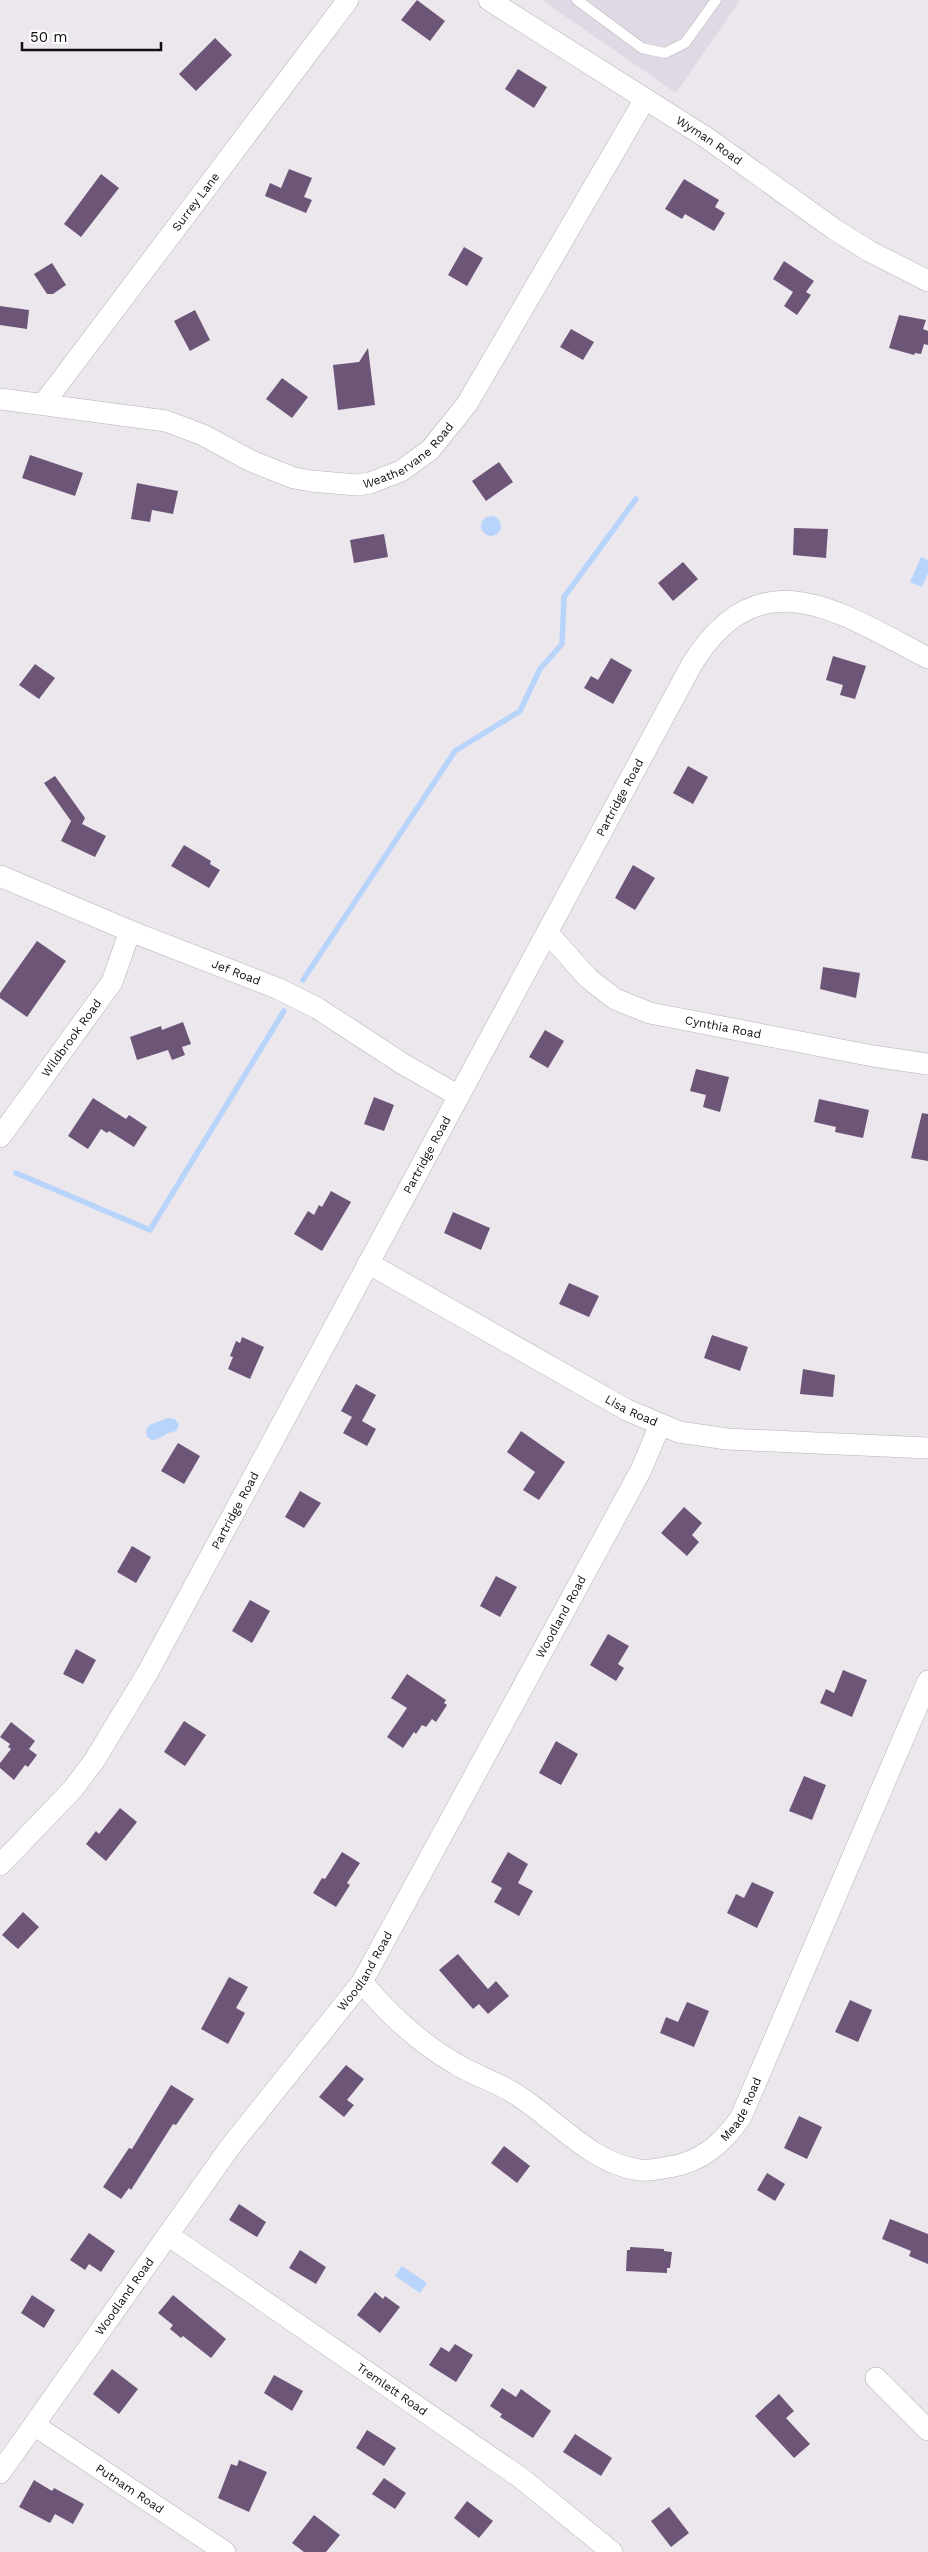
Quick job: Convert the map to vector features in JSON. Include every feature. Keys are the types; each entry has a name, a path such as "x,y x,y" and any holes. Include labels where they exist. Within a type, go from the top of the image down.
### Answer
{"street":[{"name":"Surrey Lane","path":"44,403 348,0"},
{"name":"Wyman Road","path":"489,0 707,138 834,229 869,251 928,281"},
{"name":"Weathervane Road","path":"0,399 44,403 166,421 203,435 251,461 294,478 357,485 370,483 401,471 430,450 467,404 645,99"},
{"name":"Partridge Road","path":"0,1864 73,1789 113,1733 692,664 707,640 729,620 766,603 801,601 839,613 928,658"},
{"name":"Jef Road","path":"0,876 130,931 279,989 317,1008 403,1064 458,1096"},
{"name":"Wildbrook Road","path":"0,1137 112,982 130,931"},
{"name":"Cynthia Road","path":"547,932 595,983 615,999 650,1013 873,1056 928,1064"},
{"name":"Lisa Road","path":"368,1263 627,1410 680,1432 710,1438 928,1448"},
{"name":"Woodland Road","path":"0,2473 244,2127 336,2017 362,1982 641,1470 660,1425"},
{"name":"Meade Road","path":"362,1982 388,2014 407,2031 456,2064 516,2094 574,2139 612,2163 649,2170 691,2162 719,2144 741,2117 928,1681"},
{"name":"Tremlett Road","path":"168,2235 522,2478 612,2552"},
{"path":"876,2378 928,2430"},
{"name":"Putnam Road","path":"34,2425 224,2552"}],"lane":[{"path":"577,0 642,48 665,53 685,43 716,0"}],"shaded area":[{"path":"542,0 740,0 676,93"}],"water":[{"path":"491,516 498,519 501,526 498,533 491,536 484,533 481,526 484,519"},
{"path":"921,557 928,560 928,573 922,587 910,582"},
{"path":"168,1418 175,1419 179,1425 176,1431 152,1440 147,1437 146,1430 149,1425"},
{"path":"402,2266 427,2283 420,2293 395,2276"}],"building":[{"path":"417,0 445,21 430,41 401,20"},
{"path":"215,38 232,55 196,91 179,74"},
{"path":"518,69 547,87 534,108 505,89"},
{"path":"289,169 312,178 304,197 312,200 306,213 265,196 270,183 281,188"},
{"path":"101,174 119,188 81,237 64,224"},
{"path":"684,179 719,200 715,207 725,213 714,231 685,214 682,219 665,209"},
{"path":"464,247 483,258 467,286 448,275"},
{"path":"784,261 814,281 806,292 811,295 797,315 784,306 793,292 773,279"},
{"path":"52,263 66,285 53,294 47,294 34,274"},
{"path":"0,306 29,310 27,329 0,325"},
{"path":"195,310 210,340 190,351 174,321"},
{"path":"899,315 926,320 923,329 928,331 928,345 924,344 921,354 915,353 914,355 889,348"},
{"path":"571,329 594,342 583,360 560,347"},
{"path":"368,348 375,405 338,410 333,365 359,362"},
{"path":"282,378 308,397 292,418 266,399"},
{"path":"30,455 83,473 75,496 22,478"},
{"path":"499,462 513,482 486,501 472,481"},
{"path":"137,483 178,491 173,514 152,510 150,522 131,519"},
{"path":"794,528 828,529 826,558 793,555"},
{"path":"384,534 388,557 354,563 350,540"},
{"path":"683,562 698,579 673,601 658,583"},
{"path":"833,656 866,666 855,699 840,695 843,685 826,680"},
{"path":"611,658 632,670 613,704 584,688 591,676 598,680"},
{"path":"35,664 55,678 39,699 19,685"},
{"path":"688,766 708,777 693,804 673,793"},
{"path":"55,776 85,818 82,824 106,836 95,857 61,841 71,821 44,783"},
{"path":"184,845 211,861 210,864 220,870 209,888 171,866"},
{"path":"633,865 655,878 635,910 615,898"},
{"path":"37,941 66,961 27,1017 0,998 0,993"},
{"path":"823,967 860,973 856,998 820,989"},
{"path":"183,1022 191,1044 182,1047 185,1055 172,1060 168,1050 137,1060 130,1037 161,1026 162,1030"},
{"path":"545,1030 564,1041 548,1068 529,1057"},
{"path":"696,1069 729,1077 720,1112 703,1107 706,1095 690,1091"},
{"path":"374,1097 394,1105 384,1131 364,1124"},
{"path":"93,1098 126,1119 129,1115 147,1127 134,1147 109,1131 107,1133 101,1129 88,1149 68,1136"},
{"path":"819,1099 869,1110 863,1138 835,1132 836,1127 814,1122"},
{"path":"922,1113 928,1114 928,1161 911,1158"},
{"path":"331,1191 351,1202 322,1251 294,1234 308,1211 314,1215 319,1205 322,1207"},
{"path":"453,1212 490,1228 481,1250 444,1233"},
{"path":"569,1283 599,1296 589,1317 559,1304"},
{"path":"712,1335 748,1347 740,1371 704,1358"},
{"path":"242,1337 264,1347 250,1379 228,1369 233,1357 230,1356 236,1341 240,1343"},
{"path":"803,1369 835,1375 833,1397 800,1394"},
{"path":"356,1384 376,1395 362,1421 376,1429 367,1446 343,1433 352,1417 341,1411"},
{"path":"521,1431 565,1462 539,1500 523,1490 535,1472 507,1452"},
{"path":"178,1443 200,1456 184,1484 161,1471"},
{"path":"300,1491 321,1503 304,1528 285,1517"},
{"path":"684,1507 702,1523 692,1535 699,1542 687,1556 661,1533"},
{"path":"132,1546 151,1557 136,1583 117,1572"},
{"path":"496,1576 517,1587 500,1617 480,1606"},
{"path":"250,1600 270,1611 252,1643 232,1631"},
{"path":"608,1634 629,1646 618,1664 624,1668 616,1681 590,1665"},
{"path":"76,1649 96,1660 83,1684 63,1674"},
{"path":"843,1670 867,1680 852,1717 820,1703 826,1689 834,1693"},
{"path":"407,1674 446,1700 444,1703 447,1705 436,1722 432,1719 426,1727 422,1725 416,1734 414,1732 403,1748 387,1737 407,1708 391,1698"},
{"path":"184,1721 206,1735 185,1766 164,1752"},
{"path":"11,1722 35,1741 29,1749 37,1755 28,1767 25,1765 14,1780 0,1768 0,1763 11,1749 8,1747 10,1744 0,1737"},
{"path":"556,1741 578,1754 561,1785 539,1773"},
{"path":"804,1776 826,1785 812,1820 789,1811"},
{"path":"120,1808 137,1822 106,1861 86,1844 96,1831 99,1834"},
{"path":"342,1852 360,1863 347,1883 350,1885 336,1907 313,1893 322,1878 325,1879"},
{"path":"508,1852 528,1864 518,1883 533,1891 519,1916 494,1902 502,1888 491,1882"},
{"path":"752,1882 774,1892 757,1928 727,1913 736,1894 744,1898"},
{"path":"23,1912 39,1927 18,1949 2,1935"},
{"path":"458,1954 488,1989 496,1981 509,1996 488,2014 479,2004 473,2009 439,1970"},
{"path":"229,1977 248,1987 236,2008 245,2013 228,2044 201,2029"},
{"path":"850,2000 872,2010 858,2042 835,2032"},
{"path":"687,2002 709,2011 694,2047 660,2033 666,2017 678,2022"},
{"path":"346,2065 364,2079 347,2100 354,2105 344,2117 319,2097"},
{"path":"171,2085 194,2099 176,2125 173,2124 131,2190 129,2188 121,2199 103,2187 129,2148 132,2149"},
{"path":"799,2116 822,2127 807,2159 784,2148"},
{"path":"504,2146 530,2166 517,2183 491,2163"},
{"path":"767,2173 785,2184 775,2201 757,2190"},
{"path":"239,2204 266,2222 257,2237 229,2220"},
{"path":"890,2219 928,2234 928,2264 909,2256 911,2251 882,2239"},
{"path":"89,2233 115,2251 101,2272 89,2264 85,2270 70,2260"},
{"path":"630,2247 664,2249 664,2251 672,2252 670,2268 667,2268 667,2273 626,2271 627,2250 630,2250"},
{"path":"300,2250 326,2267 316,2284 289,2268"},
{"path":"375,2292 383,2299 385,2296 400,2307 380,2333 357,2315"},
{"path":"32,2295 55,2310 44,2328 21,2313"},
{"path":"173,2295 226,2339 211,2358 183,2336 181,2338 170,2329 173,2325 158,2313"},
{"path":"455,2344 473,2355 456,2382 429,2365 441,2347 449,2352"},
{"path":"112,2369 138,2389 119,2414 93,2394"},
{"path":"274,2375 303,2391 292,2411 264,2393"},
{"path":"502,2388 516,2397 521,2389 551,2411 533,2438 500,2417 502,2414 490,2406"},
{"path":"779,2394 794,2411 786,2418 810,2444 794,2458 755,2416"},
{"path":"367,2430 396,2448 384,2466 356,2448"},
{"path":"575,2434 612,2458 601,2476 563,2452"},
{"path":"239,2460 267,2472 249,2512 218,2498 231,2464 237,2466"},
{"path":"384,2478 406,2493 395,2509 372,2494"},
{"path":"34,2480 52,2491 54,2488 84,2504 73,2524 55,2514 50,2523 19,2507"},
{"path":"467,2501 493,2521 479,2538 454,2518"},
{"path":"669,2507 689,2533 671,2547 651,2521"},
{"path":"314,2515 340,2535 326,2552 304,2552 292,2543"}],"waterway":[{"path":"303,980 455,751 520,711 540,669 562,644 564,597 636,499"},
{"path":"16,1173 150,1230 284,1011"}]}
